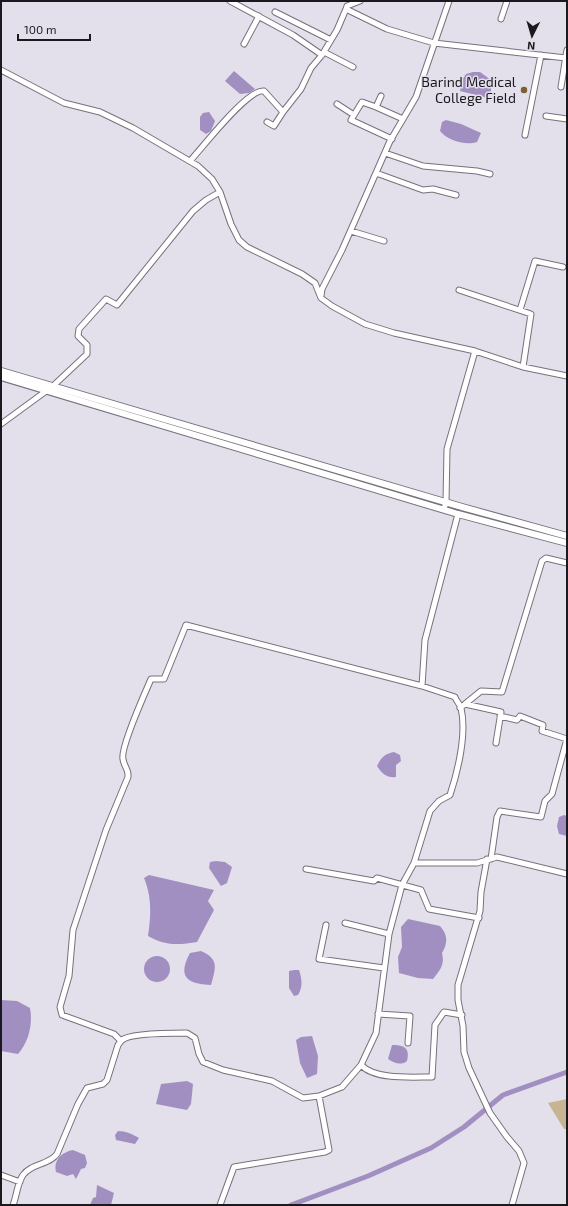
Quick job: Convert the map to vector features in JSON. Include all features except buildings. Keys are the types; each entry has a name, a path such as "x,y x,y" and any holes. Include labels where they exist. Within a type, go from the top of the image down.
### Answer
{"main road":[{"path":"1,371 50,388 458,514 567,543"},
{"path":"1,377 50,388 567,536"}],"street":[{"path":"230,1 293,35 323,54 353,67"},
{"path":"267,122 274,126 300,89 310,68 323,54 347,6 360,1"},
{"path":"321,298 322,289 351,231 385,153 416,97 449,1"},
{"path":"501,19 507,1"},
{"path":"346,10 387,29 434,43 566,58"},
{"path":"275,12 331,40"},
{"path":"244,44 259,16"},
{"path":"561,88 567,50"},
{"path":"525,135 541,55"},
{"path":"1,70 64,103 100,112 190,161 212,179 220,192 231,224 239,240 247,247 302,274 315,283 321,298 365,324 418,340 475,351 523,367 567,376"},
{"path":"190,161 235,109 254,92 264,91 283,112"},
{"path":"376,107 381,96"},
{"path":"392,139 351,120 362,102 403,119"},
{"path":"337,104 354,115"},
{"path":"546,116 567,119"},
{"path":"385,153 423,166 477,170 490,174"},
{"path":"376,173 423,190 433,189 456,195"},
{"path":"1,424 50,388 87,354 88,345 78,336 79,329 106,299 117,305 193,211 206,200 220,192"},
{"path":"351,231 384,241"},
{"path":"520,310 535,261 563,267"},
{"path":"459,290 531,314 523,367"},
{"path":"444,509 446,502 447,449 475,351"},
{"path":"422,686 425,640 458,514"},
{"path":"460,708 480,691 502,692 542,561 546,558 567,563"},
{"path":"14,1205 20,1182 24,1174 34,1166 52,1161 57,1154 78,1104 87,1088 104,1084 107,1080 118,1045 121,1041 131,1036 187,1033 195,1038 200,1058 214,1068 272,1081 303,1098 320,1096 342,1087 361,1065 376,1033 389,934 402,885 414,864 430,811 439,801 450,795 456,779 462,734 460,708 455,697 422,686 186,625 164,679 150,679 124,747 122,759 129,770 128,777 106,830 73,930 69,976 60,1007 62,1015 114,1034 121,1041"},
{"path":"465,704 501,712 496,743"},
{"path":"500,716 517,720 520,716 543,725 542,731 567,739 552,794 545,801 541,817 500,811 497,816 481,892 479,918 458,985 458,1000 462,1015 464,1052 484,1103 507,1137 519,1151 524,1163 512,1205"},
{"path":"414,864 478,863 497,857 567,874"},
{"path":"306,869 374,881 377,878 421,890 429,909 479,918"},
{"path":"344,923 389,934"},
{"path":"326,925 319,959 384,968"},
{"path":"361,1065 367,1071 378,1074 432,1077 435,1025 444,1012 462,1015"},
{"path":"378,1014 410,1016 408,1043"},
{"path":"220,1205 234,1167 325,1152 329,1150 320,1096"},
{"path":"1,1175 20,1182"}],"shaded area":[{"path":"234,71 255,89 249,93 240,94 225,81"},
{"path":"480,72 491,80 491,91 488,98 460,91 462,80 466,74"},
{"path":"209,112 215,121 211,131 206,134 200,130 200,117 203,113"},
{"path":"446,120 461,124 481,133 477,142 462,143 447,137 440,131 442,122"},
{"path":"394,752 400,755 401,761 396,765 396,777 390,777 385,775 377,766 383,757"},
{"path":"564,815 567,816 567,836 559,834 557,826 559,817"},
{"path":"210,862 225,862 232,867 227,883 221,886 209,868"},
{"path":"149,875 214,890 208,901 214,910 197,942 172,944 160,942 148,936 150,907 147,885 144,878"},
{"path":"408,919 440,926 445,933 446,942 442,953 443,961 440,970 433,979 418,978 399,973 398,957 402,947 401,927"},
{"path":"201,951 211,957 215,964 211,985 190,981 185,973 184,968 190,953"},
{"path":"157,956 166,960 170,969 166,978 157,982 148,978 144,969 148,960"},
{"path":"299,970 302,983 298,995 294,996 289,988 289,971"},
{"path":"1,1000 17,1001 30,1008 31,1020 29,1032 25,1044 18,1054 1,1051"},
{"path":"312,1036 318,1056 317,1074 307,1078 300,1063 296,1040 301,1037"},
{"path":"392,1045 406,1048 408,1057 405,1063 393,1062 388,1059"},
{"path":"187,1081 193,1084 191,1104 187,1110 156,1104 161,1084"},
{"path":"567,1099 567,1129 564,1129 548,1103"},
{"path":"118,1131 129,1133 139,1138 135,1144 116,1140 115,1135"},
{"path":"73,1150 85,1155 87,1163 85,1168 81,1169 76,1179 73,1174 67,1176 56,1172 55,1168 59,1157"},
{"path":"97,1185 114,1193 111,1205 90,1205 93,1198 96,1197"}],"waterway":[{"path":"291,1205 368,1176 431,1148 464,1127 503,1095 567,1072"}],"place":[{"name":"Barind Medical College Field","path":"524,90"}]}
